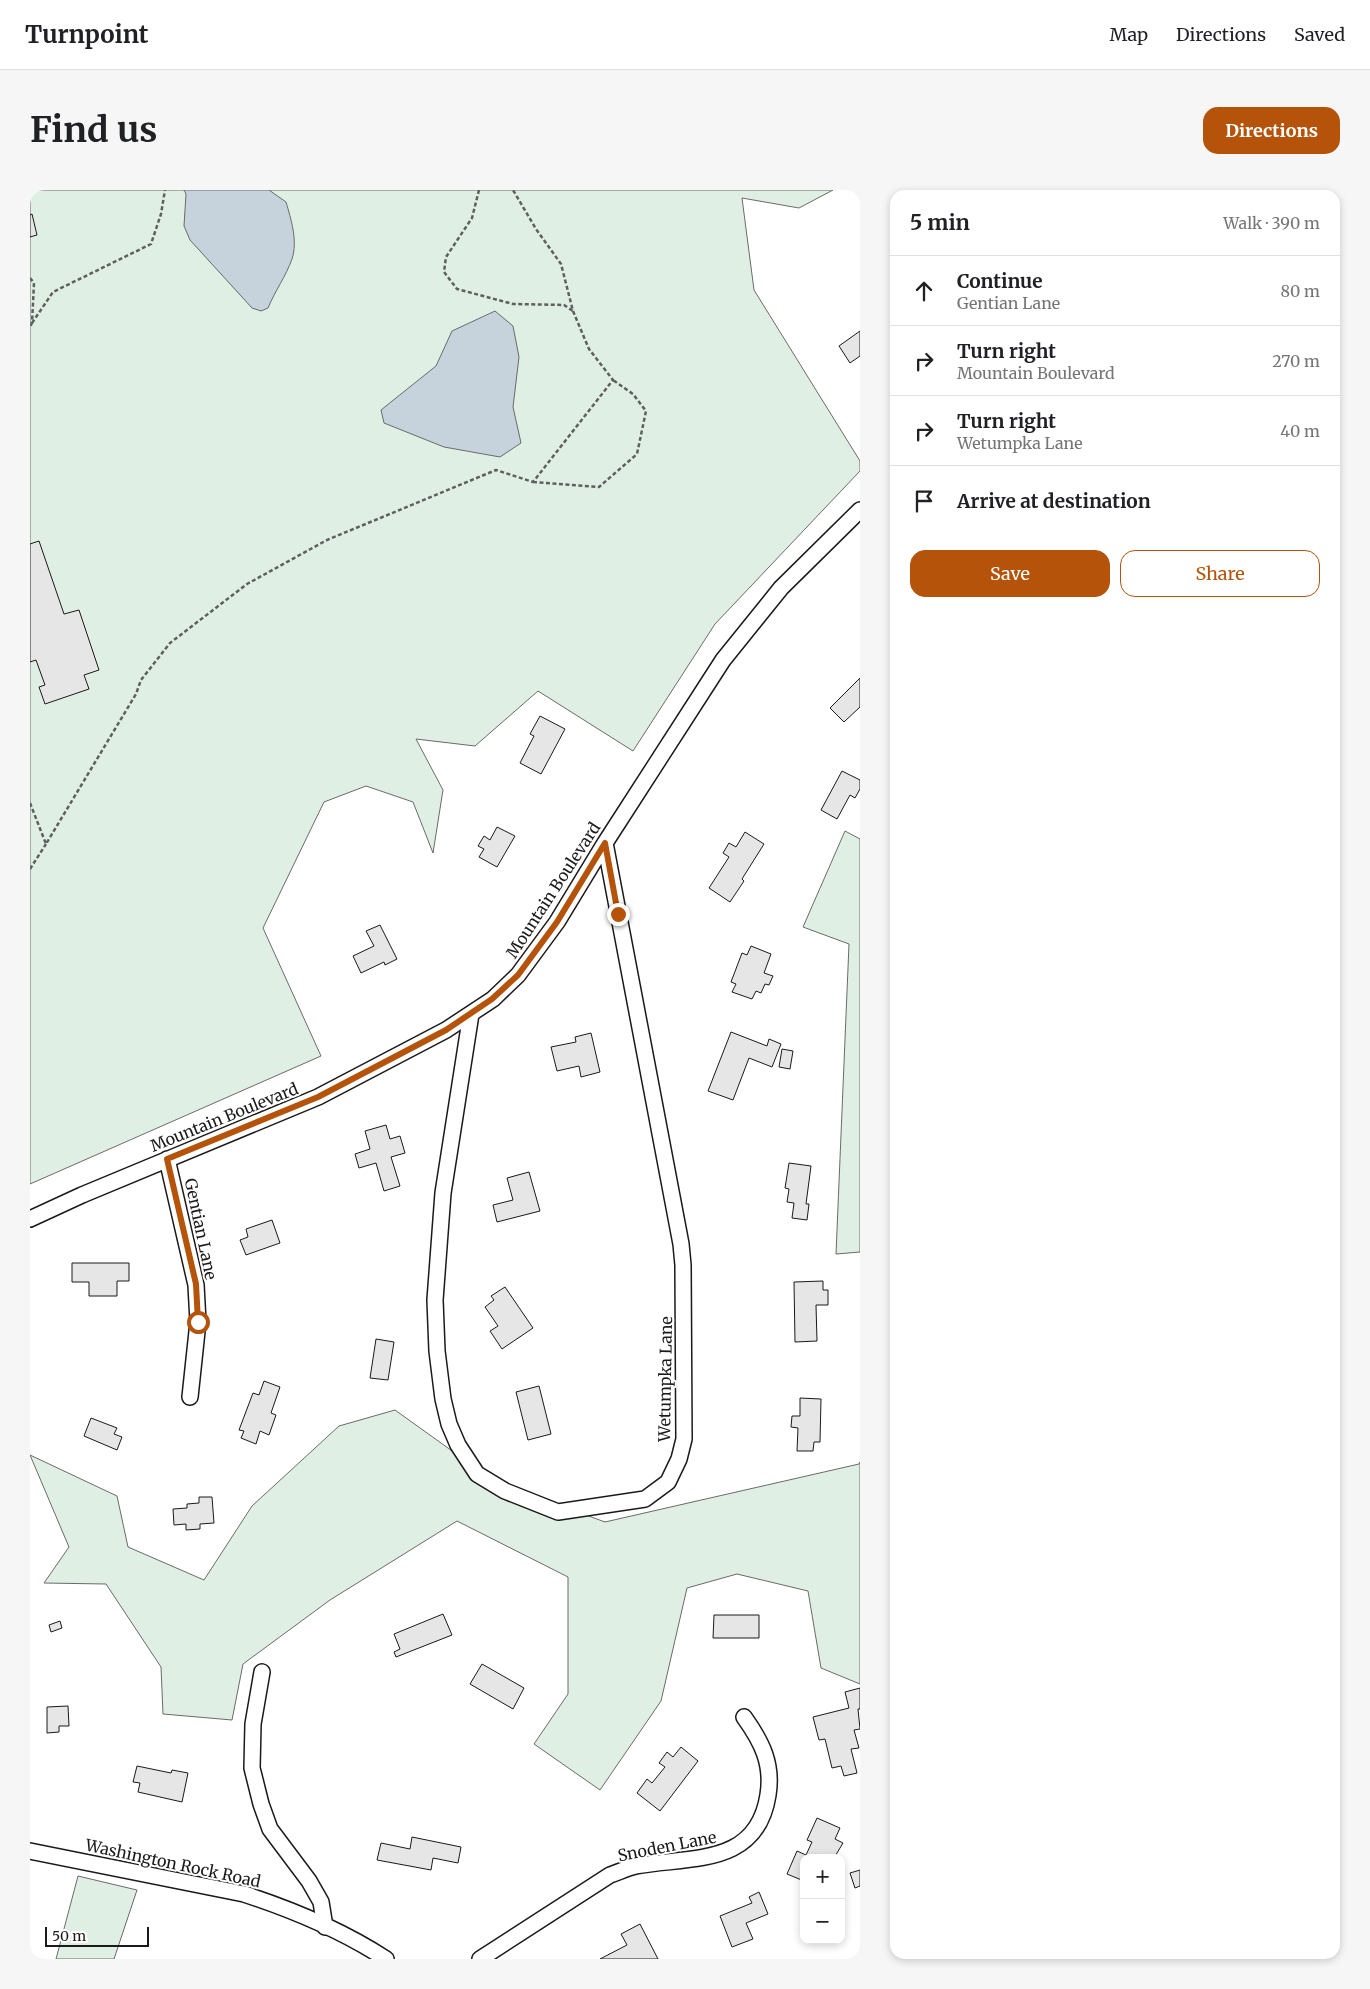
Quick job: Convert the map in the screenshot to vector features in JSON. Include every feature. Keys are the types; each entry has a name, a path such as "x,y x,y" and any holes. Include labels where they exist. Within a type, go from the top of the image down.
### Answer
{"street":[{"name":"Mountain Boulevard","path":"30,1219 167,1159 318,1097 446,1030 492,999 518,975 557,922 722,660 781,588 860,510"},
{"name":"Wetumpka Lane","path":"471,1014 443,1193 435,1300 437,1351 443,1399 449,1424 458,1446 477,1474 505,1491 526,1500 558,1512 645,1499 668,1482 684,1439 681,1244 605,843"},
{"name":"Gentian Lane","path":"167,1159 196,1284 198,1322 190,1397"},
{"path":"262,1672 252,1724 252,1768 261,1804 270,1829 309,1881 321,1902 325,1926"},
{"name":"Snoden Lane","path":"480,1959 610,1875 634,1867 712,1856 742,1844 761,1820 770,1784 769,1768 765,1753 758,1736 744,1718"},
{"name":"Washington Rock Road","path":"30,1851 244,1894 276,1904 347,1936 386,1959"}],"path":[{"path":"31,325 53,292 151,244 161,214 166,190"},
{"path":"480,190 472,218 446,257 444,272 457,289 513,304 564,305 573,311"},
{"path":"30,869 136,694 141,680 170,643 246,584 327,540 496,470 532,482 599,487 637,454 646,411 633,394 613,380 589,349 573,311 562,264 536,229 513,190"},
{"path":"30,278 34,283 31,325"},
{"path":"532,482 613,380"},
{"path":"30,803 46,844"}],"green space":[{"path":"30,190 833,190 799,208 742,198 754,290 860,461 860,471 715,624 633,751 538,691 475,746 416,739 443,790 433,853 413,802 366,786 324,802 263,928 321,1056 30,1184"},
{"path":"845,831 860,839 860,1252 836,1254 849,944 803,927"},
{"path":"395,1410 494,1481 605,1522 859,1464 860,1462 860,1684 821,1668 808,1591 737,1574 687,1588 661,1701 600,1790 534,1744 568,1694 568,1577 457,1521 330,1600 243,1664 232,1720 163,1714 161,1667 106,1584 44,1583 69,1547 30,1455 117,1496 128,1547 204,1580 252,1506 339,1426"},
{"path":"78,1876 137,1890 114,1959 56,1959"}],"shaded area":[{"path":"184,190 269,190 286,202 293,230 294,252 290,265 268,308 261,311 252,308 190,240 184,226 186,194"},
{"path":"495,311 513,326 519,357 513,407 521,443 500,457 444,447 384,423 381,410 436,366 452,331"}],"building":[{"path":"32,214 37,235 30,237 30,215"},
{"path":"860,331 860,356 850,363 839,346"},
{"path":"39,541 64,614 79,610 99,670 84,675 89,689 45,704 39,687 45,685 36,660 30,662 30,544"},
{"path":"860,678 860,707 844,722 830,708"},
{"path":"540,716 565,729 541,774 520,763 534,736 530,734"},
{"path":"842,771 860,780 860,789 855,798 850,795 837,819 821,810"},
{"path":"497,827 515,836 497,867 479,857 484,849 478,846 484,836 490,840"},
{"path":"745,832 764,844 730,902 709,888 729,857 723,853 729,843 736,847"},
{"path":"380,925 397,959 385,965 384,962 361,973 353,956 374,946 366,931"},
{"path":"751,946 771,954 764,973 773,976 769,985 765,984 761,993 756,991 752,999 732,992 736,984 731,982 742,953 747,955"},
{"path":"731,1032 767,1046 769,1039 781,1044 772,1067 749,1058 733,1100 708,1091"},
{"path":"591,1033 600,1072 581,1077 579,1066 557,1071 551,1047 576,1042 575,1037"},
{"path":"782,1049 793,1051 790,1069 779,1067"},
{"path":"386,1125 390,1139 400,1136 405,1153 391,1157 400,1186 384,1191 376,1163 359,1168 355,1154 370,1149 365,1131"},
{"path":"789,1163 811,1166 806,1204 809,1204 807,1220 792,1218 794,1203 787,1202 789,1189 785,1188"},
{"path":"529,1172 540,1211 497,1222 493,1205 513,1200 507,1178"},
{"path":"272,1220 280,1243 246,1255 240,1240 248,1237 246,1229"},
{"path":"72,1263 129,1263 129,1281 117,1281 117,1296 89,1296 89,1282 72,1282"},
{"path":"823,1281 823,1290 828,1290 828,1305 816,1305 817,1341 795,1342 794,1282"},
{"path":"505,1287 533,1328 502,1349 490,1331 498,1326 485,1307 494,1300 491,1296"},
{"path":"376,1339 394,1342 388,1380 370,1378"},
{"path":"264,1381 280,1387 271,1413 276,1415 269,1435 260,1431 256,1444 241,1438 244,1431 239,1430 253,1393 259,1395"},
{"path":"539,1386 551,1434 528,1440 516,1392"},
{"path":"800,1398 821,1399 820,1442 814,1442 813,1451 797,1451 798,1428 791,1427 792,1416 800,1416"},
{"path":"91,1418 117,1428 114,1434 122,1437 117,1450 84,1436"},
{"path":"199,1497 212,1497 214,1523 200,1524 200,1529 186,1530 186,1524 174,1525 173,1509 187,1508 187,1504 199,1503"},
{"path":"443,1614 452,1635 396,1657 394,1652 400,1649 394,1634"},
{"path":"714,1615 759,1615 759,1638 713,1638"},
{"path":"60,1621 62,1628 51,1632 49,1625"},
{"path":"482,1664 524,1688 513,1709 470,1684"},
{"path":"860,1688 860,1709 858,1709 860,1729 854,1730 859,1748 851,1749 857,1773 844,1776 841,1766 832,1768 825,1739 819,1740 813,1717 849,1708 845,1692"},
{"path":"68,1706 69,1726 59,1726 59,1732 47,1733 47,1707"},
{"path":"681,1747 698,1761 660,1811 637,1793 647,1779 652,1783 665,1767 659,1763 667,1752 673,1757"},
{"path":"137,1766 171,1773 172,1770 188,1773 182,1802 138,1792 140,1783 133,1782"},
{"path":"817,1818 840,1828 835,1839 843,1843 836,1854 806,1854 812,1842 807,1840"},
{"path":"412,1837 461,1847 458,1863 433,1858 431,1870 377,1860 381,1843 410,1849"},
{"path":"797,1851 804,1854 800,1854 800,1879 787,1874"},
{"path":"860,1870 860,1886 855,1888 850,1873"},
{"path":"759,1892 768,1914 746,1923 753,1939 732,1947 720,1916 752,1903 749,1897"},
{"path":"640,1924 658,1959 600,1959 627,1945 621,1934"}],"route":[{"path":"198,1322 196,1284 167,1159 318,1097 446,1030 492,999 518,975 557,922 605,843 618,914"}]}
